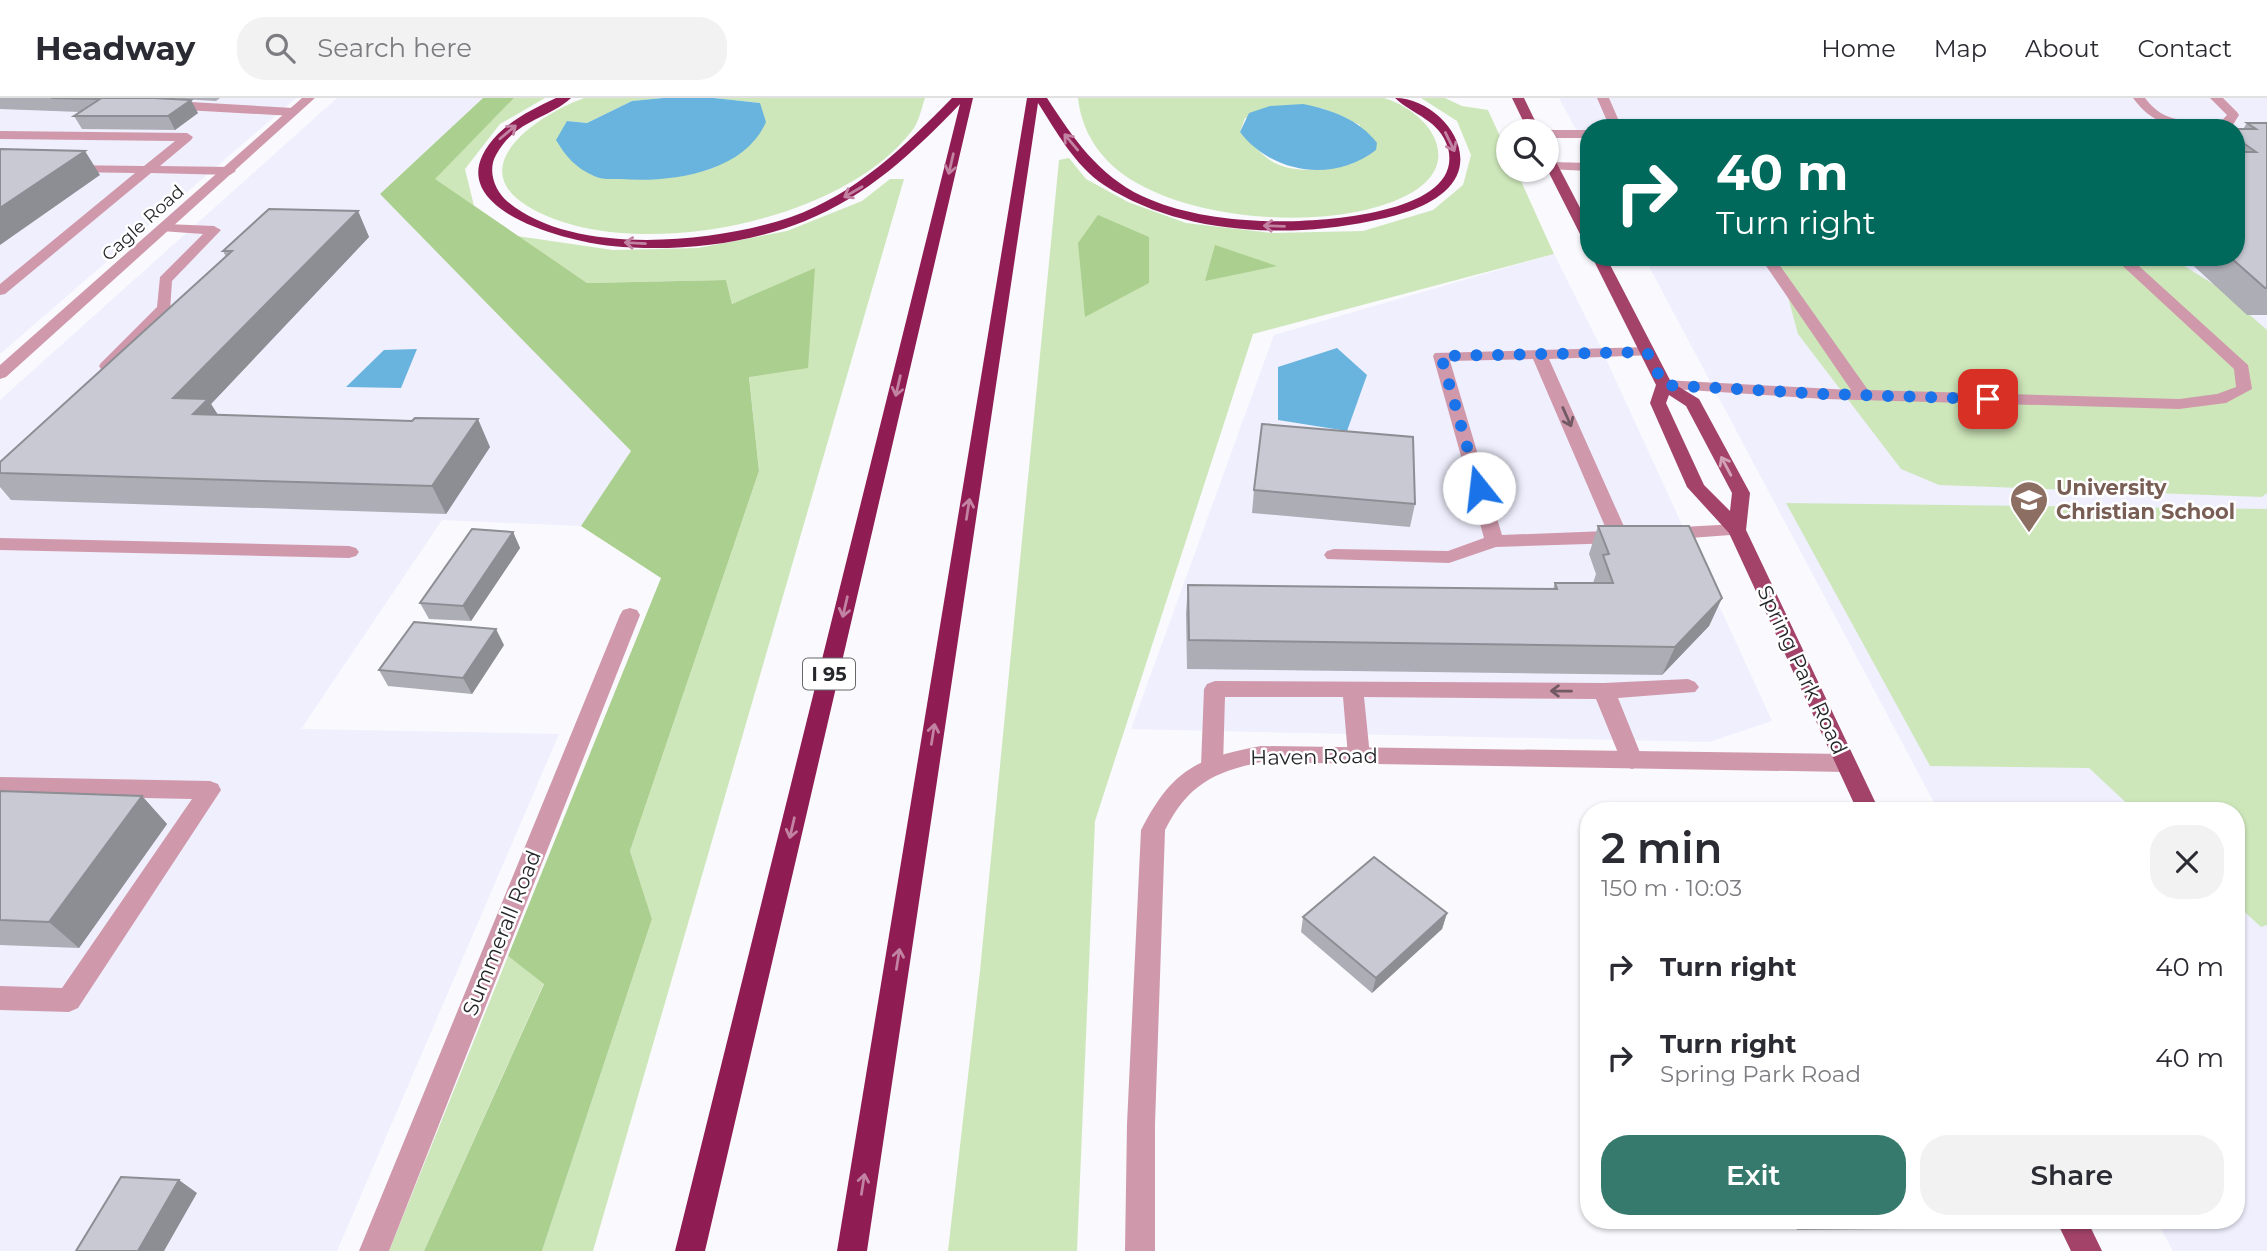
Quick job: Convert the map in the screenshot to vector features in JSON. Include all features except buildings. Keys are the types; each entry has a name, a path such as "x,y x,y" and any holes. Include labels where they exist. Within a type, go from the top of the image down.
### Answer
{"highway":[{"path":"565,98 532,114 498,141 486,164 485,185 494,198 509,211 534,224 585,238 638,244 747,233 823,209 869,183 909,150 959,98"},
{"name":"I 95","path":"690,1251 967,98"},
{"path":"852,1251 1033,98"},
{"path":"1041,98 1062,131 1091,166 1126,192 1178,211 1272,227 1364,221 1405,209 1445,185 1455,172 1453,144 1439,123 1426,111 1401,98"}],"main road":[{"path":"1518,98 1528,119"},
{"path":"1559,179 1580,220"},
{"name":"Spring Park Road","path":"1604,266 1664,385 1658,403 1696,487 1737,530 1864,802"},
{"path":"1664,385 1693,403 1741,493 1737,530"},
{"path":"2076,1229 2087,1251"}],"street":[{"path":"126,98 149,104 293,112"},
{"name":"Cagle Road","path":"0,374 309,98"},
{"path":"1603,98 1612,119"},
{"path":"2138,98 2150,114 2164,119"},
{"path":"2216,98 2233,115 2232,119"},
{"path":"1559,134 1580,134"},
{"path":"0,135 187,137 0,291"},
{"path":"1559,162 1580,166"},
{"path":"54,168 230,171"},
{"path":"97,376 166,308 165,280 214,230 166,228"},
{"path":"1773,266 1863,395"},
{"path":"1664,385 1863,395 2179,404 2220,399 2244,389 2242,368 2130,266"},
{"path":"1494,541 1441,356 1647,352"},
{"path":"1539,354 1619,537"},
{"path":"1334,555 1449,557 1494,541 1737,530"},
{"path":"0,544 349,552"},
{"name":"Summerall Road","path":"374,1251 630,615"},
{"path":"1212,766 1215,689 1604,691 1688,687"},
{"path":"1353,689 1359,756"},
{"path":"1604,691 1632,760"},
{"name":"Haven Road","path":"1140,1251 1141,1124 1153,830 1166,803 1190,778 1220,761 1261,754 1845,763"},
{"path":"0,786 211,790 69,1000 0,998"}],"shaded area":[{"path":"15,98 296,98 0,354 0,107"},
{"path":"337,98 483,98 380,194 631,451 581,526 442,520 301,729 559,734 337,1251 0,1251 0,400"},
{"name":"University Christian School","path":"1559,98 2267,98 2267,1251 2173,1251 2161,1229 2245,1229 2245,802 1934,802 1649,266 2245,266 2245,119 1580,119 1580,137"},
{"path":"1554,254 1600,346 1772,721 1709,742 1131,729 1274,335"}],"green space":[{"path":"483,98 514,98 435,179 587,283 726,280 732,304 815,268 808,368 749,377 759,471 630,851 652,919 542,1251 424,1251 544,984 508,956 661,578 581,526 631,451 380,194"},
{"path":"514,98 545,98 500,124 465,169 474,206 434,179"},
{"path":"584,98 663,98 632,101 587,123 567,121 683,176 714,168 760,103 714,98 925,98 911,132 879,164 837,190 788,211 735,225 680,233 627,233 578,226 536,211 513,195 503,178 504,162 512,146 527,130 545,117"},
{"path":"1078,98 1384,98 1415,114 1427,126 1435,139 1438,153 1436,167 1427,181 1411,193 1380,206 1344,214 1302,218 1217,211 1177,200 1142,186 1114,167 1100,153 1090,136","holes":["1322,108 1360,125 1354,163 1313,170 1302,170 1273,162 1240,132 1245,118"]},
{"path":"1421,98 1445,98 1462,106 1488,110 1496,128 1496,182 1521,182 1554,254 1253,334 1095,821 1077,1251 948,1251 980,971 1059,160 1069,158 1086,179 1128,202 1186,223 1273,233 1363,231 1433,210 1463,185 1471,155 1457,121"},
{"path":"890,179 904,179 593,1251 542,1251 652,919 630,851 759,471 749,376 815,269 732,304 726,280 587,283 517,236 613,250 698,248 787,231 862,201"},
{"path":"1098,215 1149,237 1149,283 1085,317 1078,243"},
{"path":"1215,245 1277,266 1205,281"},
{"path":"1779,266 2184,266 2218,287 2267,330 2267,493 2262,497 1939,485 1901,469 1798,334"},
{"path":"1786,503 2267,509 2267,925 2261,927 2245,912 2245,802 2125,802 2089,768 1930,766"},
{"path":"508,956 544,983 424,1251 389,1251"}],"water":[{"path":"714,98 760,103 766,122 755,139 741,153 723,164 704,171 661,179 597,177 572,161 556,140 567,121 587,123 632,101"},
{"path":"1303,104 1334,112 1353,122 1377,143 1376,150 1342,167 1304,169 1269,157 1253,146 1240,132 1249,113 1270,106"},
{"path":"1337,348 1367,375 1347,431 1278,420 1278,367"},
{"path":"417,349 401,388 346,387 384,350"}],"place":[{"name":"University Christian School","path":"2029,534"}],"route":[{"path":"1479,488 1441,356 1647,352 1664,385 1988,399"}]}
